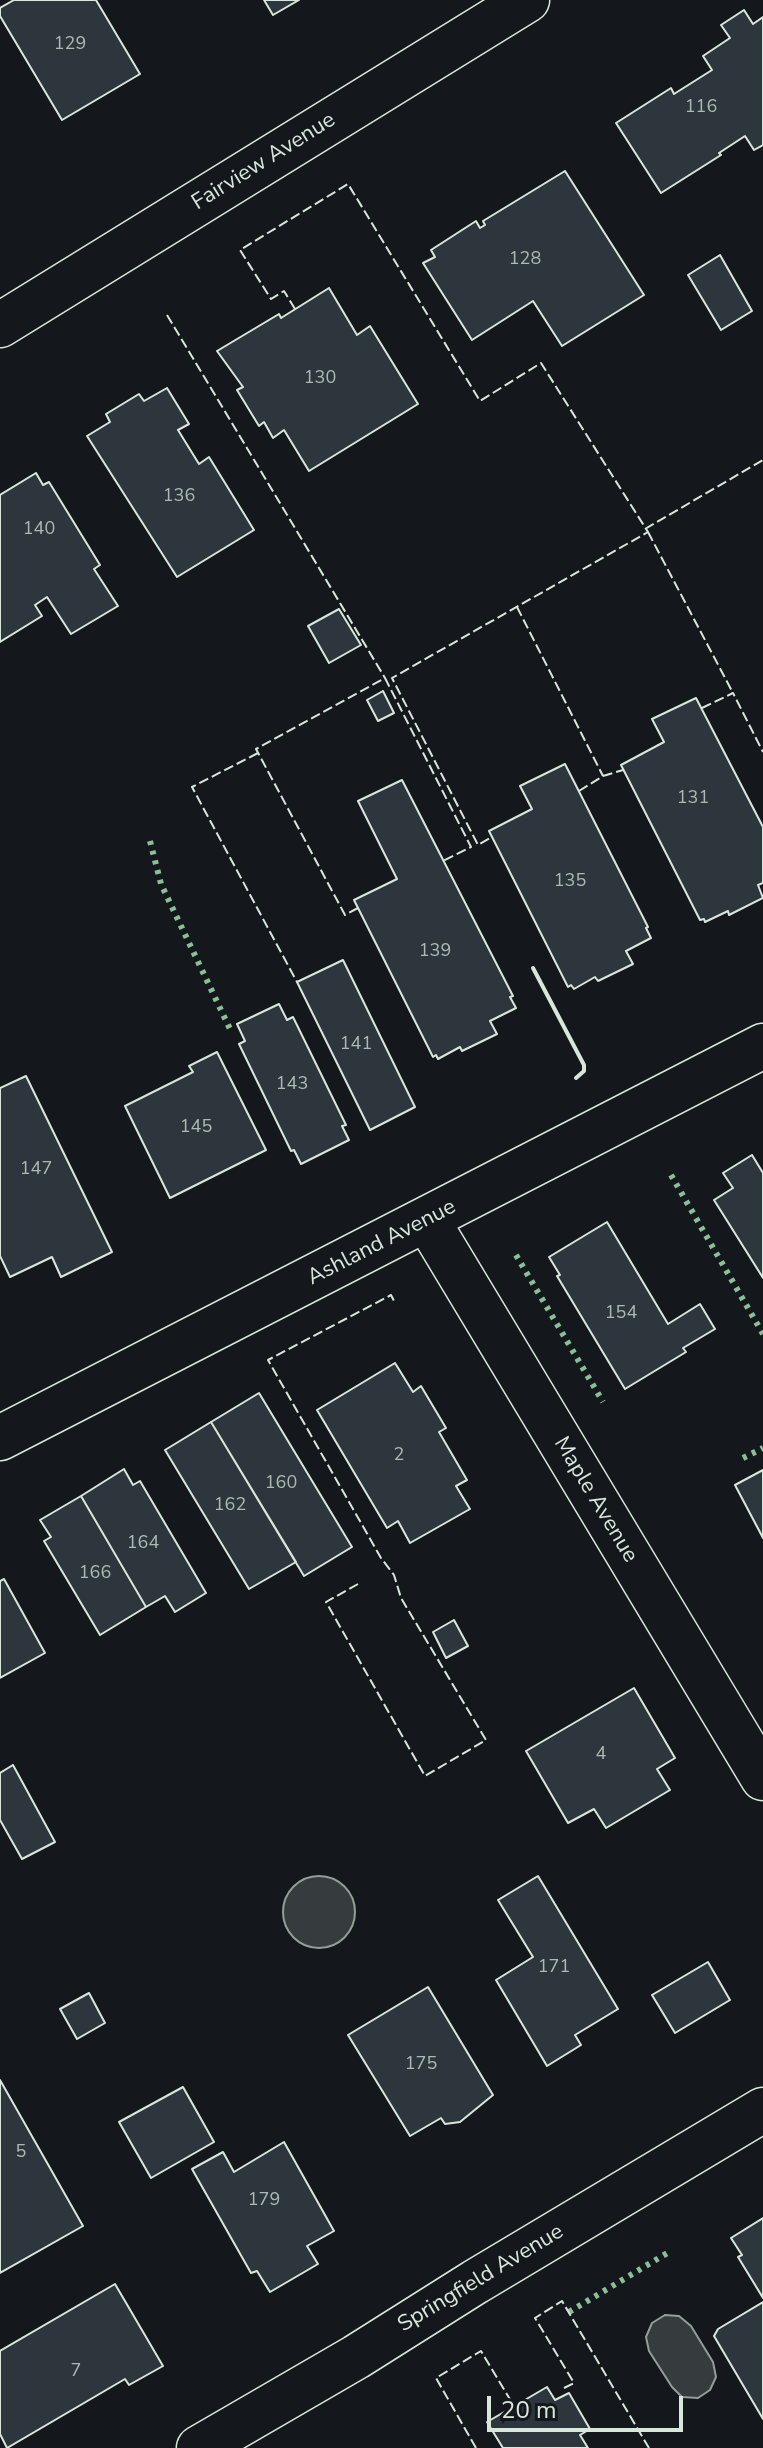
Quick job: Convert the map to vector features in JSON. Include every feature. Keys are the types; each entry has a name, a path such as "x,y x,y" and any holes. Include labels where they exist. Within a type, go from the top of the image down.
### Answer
{"street":[{"name":"Fairview Avenue","path":"0,325 527,0"},
{"name":"Ashland Avenue","path":"0,1438 763,1046"},
{"name":"Maple Avenue","path":"427,1220 763,1778"},
{"name":"Springfield Avenue","path":"199,2448 356,2357 763,2110"}],"shaded area":[{"path":"319,1876 339,1882 349,1892 355,1912 349,1932 339,1942 319,1948 299,1942 289,1932 283,1912 289,1892 299,1882"},
{"path":"665,2315 679,2316 691,2326 713,2362 716,2377 710,2390 698,2398 682,2397 649,2351 646,2337 652,2323"}],"building":[{"path":"14,0 96,0 140,74 62,120 0,16 0,8"},
{"path":"264,0 299,0 273,15"},
{"path":"744,10 753,24 763,17 763,145 754,150 745,136 661,193 616,123 671,88 674,94 712,70 703,56 730,38 721,25"},
{"path":"565,171 644,295 562,346 533,301 472,340 423,263 435,257 431,250 476,221 480,228 485,225 483,221"},
{"path":"720,255 752,311 721,330 688,275"},
{"path":"329,288 357,335 370,326 418,404 309,471 284,430 273,438 264,422 259,426 237,390 243,387 217,351 279,314 281,318"},
{"path":"167,388 189,424 178,430 199,464 209,457 254,530 177,577 87,436 110,422 106,414 139,394 144,401"},
{"path":"36,473 43,485 49,482 100,565 94,569 118,606 71,634 47,597 35,605 42,616 0,642 0,495"},
{"path":"339,609 361,645 329,663 308,626"},
{"path":"383,691 394,713 378,721 367,700"},
{"path":"696,698 763,827 763,883 758,885 763,898 729,915 728,911 705,922 704,919 700,920 621,765 664,742 652,719"},
{"path":"565,764 651,938 626,951 633,964 598,981 595,977 574,989 571,985 568,987 489,831 532,809 520,786"},
{"path":"402,780 513,996 510,997 516,1008 490,1021 497,1034 462,1051 460,1047 438,1059 436,1055 433,1057 354,900 397,879 358,801"},
{"path":"343,960 415,1107 370,1130 297,982"},
{"path":"279,1004 287,1020 293,1017 346,1125 342,1126 349,1140 301,1164 294,1150 291,1151 239,1044 245,1041 237,1024"},
{"path":"217,1052 266,1150 170,1198 125,1106 193,1072 189,1066"},
{"path":"26,1076 112,1252 61,1277 52,1257 10,1277 0,1256 0,1088"},
{"path":"752,1155 763,1173 763,1278 714,1200 733,1188 723,1173"},
{"path":"607,1222 668,1324 700,1304 715,1329 683,1348 686,1352 625,1389 557,1276 560,1275 549,1257"},
{"path":"395,1363 413,1392 421,1386 446,1428 439,1432 467,1480 456,1486 470,1509 410,1543 398,1521 387,1528 317,1410"},
{"path":"259,1393 352,1547 304,1576 211,1422"},
{"path":"211,1422 296,1562 249,1589 165,1450"},
{"path":"124,1469 133,1485 140,1481 206,1593 175,1612 165,1596 146,1607 81,1496"},
{"path":"763,1470 763,1538 735,1485"},
{"path":"81,1496 146,1607 100,1635 44,1541 51,1537 40,1520"},
{"path":"4,1579 45,1653 0,1678 0,1581"},
{"path":"454,1620 468,1646 446,1658 433,1632"},
{"path":"634,1688 675,1758 657,1769 670,1790 606,1828 594,1809 568,1823 526,1751"},
{"path":"13,1765 55,1842 22,1859 0,1820 0,1773"},
{"path":"538,1876 618,2009 575,2035 581,2045 547,2066 496,1980 533,1957 498,1900"},
{"path":"708,1962 730,2000 675,2033 652,1995"},
{"path":"428,1987 493,2095 460,2122 445,2124 441,2118 410,2136 348,2035"},
{"path":"89,1993 105,2023 77,2039 60,2009"},
{"path":"0,2080 83,2226 0,2273"},
{"path":"183,2087 214,2142 151,2178 119,2122"},
{"path":"284,2142 334,2231 307,2246 318,2264 270,2292 257,2271 251,2273 192,2169 223,2152 234,2172"},
{"path":"763,2218 763,2298 738,2257 742,2255 731,2238"},
{"path":"115,2284 163,2366 129,2385 125,2379 7,2448 0,2434 0,2351"},
{"path":"763,2302 763,2419 714,2336 718,2329"},
{"path":"547,2387 555,2400 569,2393 590,2429 580,2435 588,2448 503,2448 487,2422"}],"hedge":[{"path":"150,841 161,884 230,1029"},
{"path":"671,1175 763,1334"},
{"path":"516,1255 603,1402"},
{"path":"743,1458 763,1448"},
{"path":"569,2312 669,2252"}],"fence":[{"path":"295,309 284,291 271,299 240,250 348,184 480,401 541,363 648,532 392,678 478,845 492,837"},
{"path":"167,315 385,678"},
{"path":"645,529 763,460"},
{"path":"648,532 733,693"},
{"path":"517,607 603,776"},
{"path":"358,908 345,915 256,749 385,678 471,847 443,861"},
{"path":"702,708 733,693 763,752"},
{"path":"258,753 192,787 297,982"},
{"path":"579,791 603,776 623,770"},
{"path":"358,1584 326,1602 425,1776 486,1740 401,1598 394,1575 381,1558 268,1360 391,1295 395,1303"},
{"path":"564,2388 574,2383 535,2318 562,2301 649,2448"},
{"path":"476,2448 436,2378 481,2351 514,2406"}],"wall":[{"path":"533,968 584,1065 584,1071 576,1078"}]}
